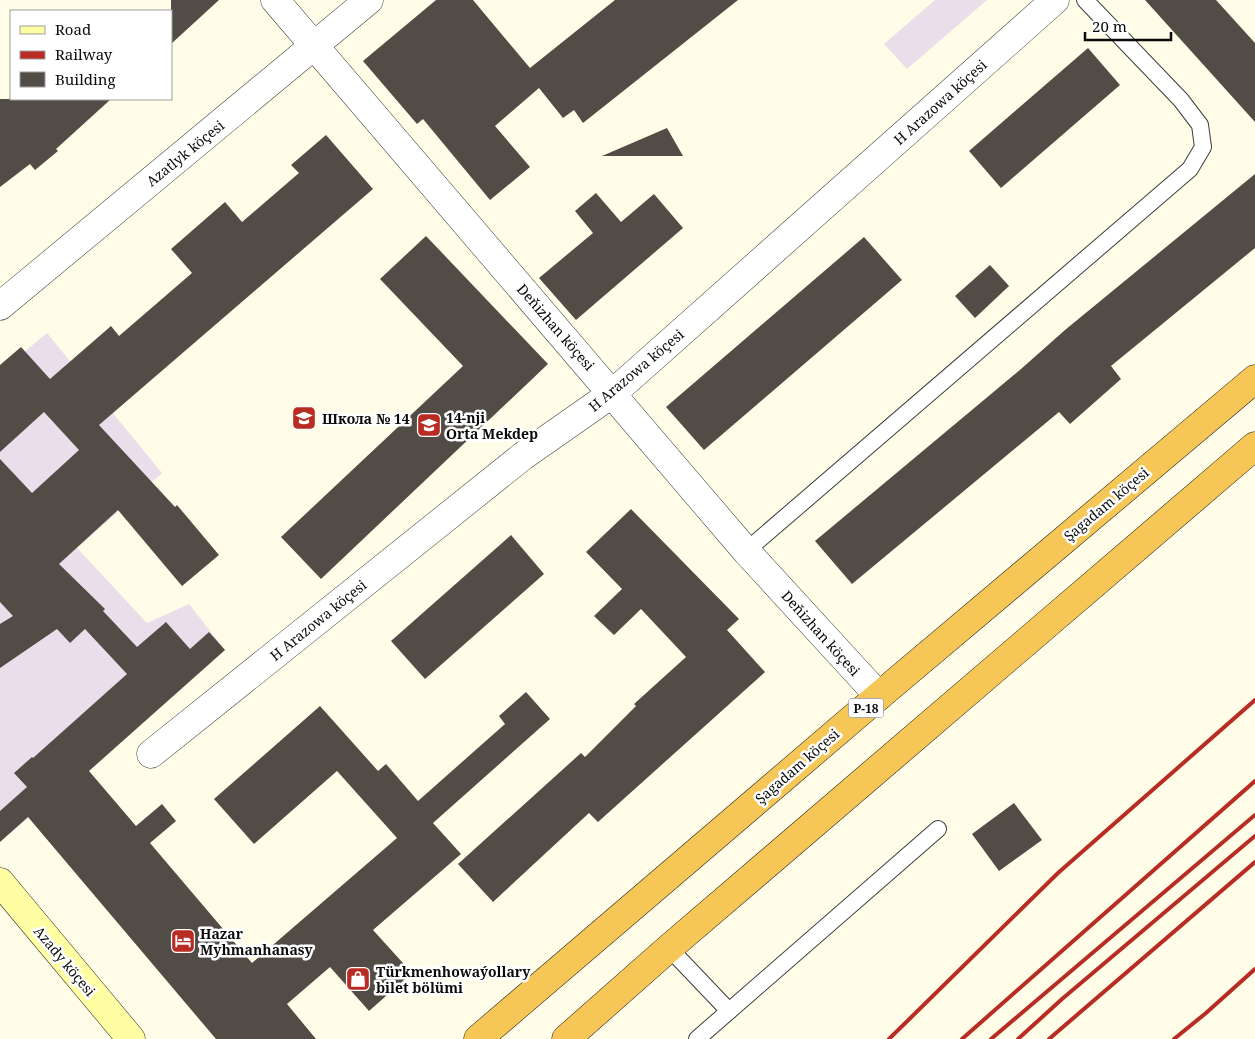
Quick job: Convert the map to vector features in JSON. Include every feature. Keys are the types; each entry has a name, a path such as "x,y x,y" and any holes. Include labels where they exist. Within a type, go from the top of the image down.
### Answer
{"highway":[{"name":"Şagadam köçesi","path":"478,1039 879,696 1255,379"},
{"path":"566,1039 669,948 1255,446"}],"main road":[{"name":"Azady köçesi","path":"0,882 130,1039"}],"street":[{"name":"Deňizhan köçesi","path":"275,0 613,393 746,551 879,696"},
{"name":"Azatlyk köçesi","path":"0,306 370,0"},
{"name":"H Arazowa köçesi","path":"151,754 523,456 613,393 1055,0"}],"lane":[{"path":"746,551 1190,169 1203,147 1200,125 1181,100 1085,0"},
{"path":"696,1039 938,829"},
{"path":"669,948 729,1011"}],"shaded area":[{"path":"935,0 987,0 907,69 884,44"},
{"path":"47,333 162,473 77,548 147,623 189,604 225,650 8,835 0,825 0,372"}],"building":[{"path":"171,0 219,0 172,43"},
{"path":"436,0 473,0 530,68 615,0 738,0 583,123 574,110 563,118 539,88 495,126 530,167 490,200 423,119 417,124 363,61"},
{"path":"1145,0 1216,0 1255,43 1255,122"},
{"path":"1088,48 1120,85 1001,188 969,151"},
{"path":"0,99 110,100 56,149 58,151 35,170 30,164 0,187"},
{"path":"667,128 683,156 602,156"},
{"path":"326,135 373,189 99,425 175,507 177,505 219,555 182,586 118,510 59,564 105,609 103,611 137,647 166,622 190,649 209,632 225,650 89,771 136,826 162,804 176,821 150,843 252,963 397,838 337,771 254,844 214,799 320,706 378,771 386,764 418,801 505,724 499,716 526,692 550,719 433,823 461,854 373,930 412,973 369,1011 330,967 287,1004 316,1039 216,1039 28,817 0,842 0,811 27,787 14,773 127,674 85,629 70,643 57,629 0,668 0,624 13,616 0,602 0,459 32,493 79,450 44,412 0,452 0,365 21,347 50,379 111,326 119,336 192,273 171,249 225,202 242,222 299,173 291,165"},
{"path":"1255,174 1255,248 1111,366 1121,379 1070,424 1059,412 852,584 815,541 1065,330"},
{"path":"596,193 621,222 654,194 683,228 576,320 539,278 593,233 575,211"},
{"path":"426,236 548,364 321,579 281,537 463,366 380,279"},
{"path":"864,237 902,280 704,450 666,407"},
{"path":"990,265 1009,286 975,318 955,296"},
{"path":"631,509 739,619 727,630 765,672 598,822 589,813 493,902 458,864 581,753 585,757 636,706 634,704 686,657 641,609 614,635 594,616 622,589 586,552"},
{"path":"511,535 544,574 425,679 391,641"},
{"path":"1014,803 1042,840 999,871 972,834"}],"railway":[{"path":"889,1039 1058,873 1255,700"},
{"path":"962,1039 1255,781"},
{"path":"991,1039 1255,815"},
{"path":"1018,1039 1062,999 1255,836"},
{"path":"1049,1039 1255,862"},
{"path":"1174,1039 1255,969"}],"place":[{"name":"Школа № 14","path":"304,418"},
{"name":"14-nji Orta Mekdep","path":"429,425"},
{"name":"Hazar Myhmanhanasy","path":"183,941"},
{"name":"Türkmenhowaýollary bilet bölümi","path":"358,979"}]}
